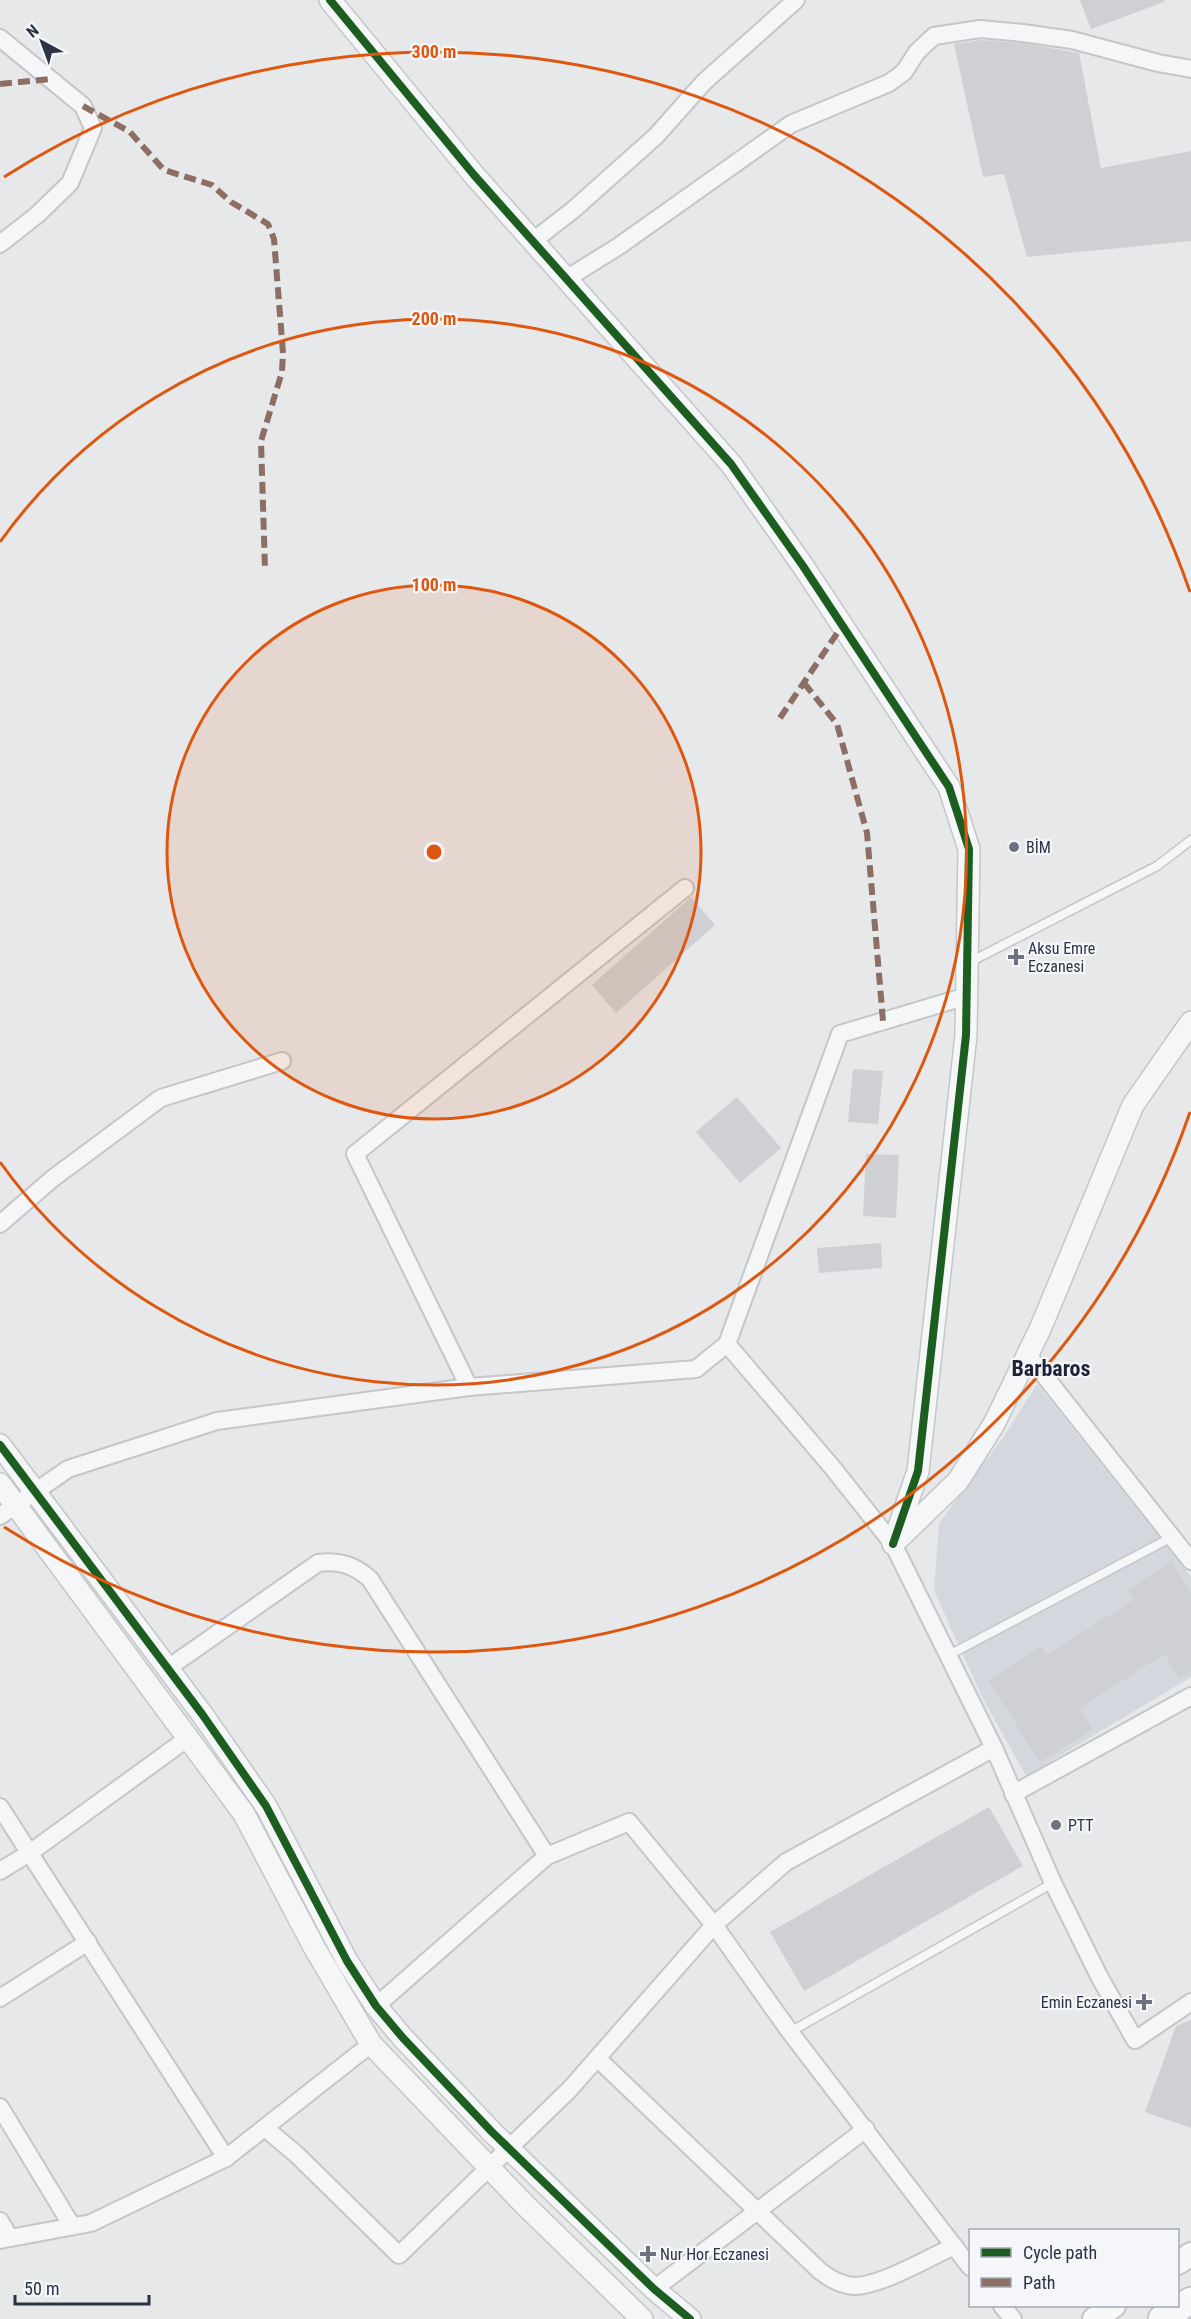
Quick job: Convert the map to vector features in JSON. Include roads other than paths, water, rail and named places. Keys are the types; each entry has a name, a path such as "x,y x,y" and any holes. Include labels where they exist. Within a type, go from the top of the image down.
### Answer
{"highway":[{"path":"1162,2319 1191,2301"}],"main road":[{"path":"1094,2319 1112,2307"}],"street":[{"path":"330,0 474,175 731,464 803,566 949,788 969,849 966,1035 918,1471 893,1544"},
{"path":"533,241 573,210 656,136 704,82 796,0"},
{"path":"566,279 619,246 791,124 889,82 904,72 917,52 934,36 980,29 1033,34 1072,40 1158,63 1191,69"},
{"path":"0,38 83,106 93,128 70,183 37,215 0,244"},
{"path":"469,1387 355,1154 685,888"},
{"path":"7,1511 68,1469 217,1421 469,1387 696,1369 727,1344 840,1034 967,996"},
{"path":"893,1544 958,1481 994,1424 1028,1355 1133,1105 1191,1022"},
{"path":"0,1224 52,1179 161,1098 282,1061"},
{"path":"727,1344 832,1467 893,1544 994,1748 1053,1883 1099,1976 1136,2040 1191,2002"},
{"path":"1028,1355 1191,1561"},
{"path":"0,1445 168,1668 266,1806 347,1961 376,2006 403,2038 508,2148 654,2289 690,2319"},
{"path":"0,1485 7,1511 188,1738 244,1814 314,1947 371,2043 488,2167 642,2319"},
{"path":"168,1668 318,1563 330,1562 353,1566 370,1579 547,1856"},
{"path":"1013,1794 1191,1696"},
{"path":"0,1871 31,1852 188,1738"},
{"path":"265,2128 296,2154 399,2255 570,2089 714,1925 786,1862 994,1748"},
{"path":"0,1807 226,2158"},
{"path":"376,2006 547,1856 629,1822 714,1925 790,2032 969,2266"},
{"path":"0,1998 88,1942"},
{"path":"0,2221 5,2239 92,2223 226,2158 371,2043"},
{"path":"597,2058 820,2271 844,2284 855,2286 875,2282 954,2246"},
{"path":"0,2107 72,2226"},
{"path":"654,2289 866,2129"},
{"path":"1003,2307 1012,2319"}],"lane":[{"path":"967,963 1157,866 1191,840"},
{"path":"949,1655 1172,1537"},
{"path":"790,2032 1053,1883"}],"tram line":[{"path":"1187,2319 1191,2316"}],"place":[{"name":"BİM","path":"1014,847"},
{"name":"Aksu Emre Eczanesi","path":"1016,957"},
{"name":"PTT","path":"1056,1825"},
{"name":"Emin Eczanesi","path":"1144,2002"},
{"name":"Nur Hor Eczanesi","path":"648,2254"}],"district":[{"name":"Barbaros","path":"1051,1368"}]}
